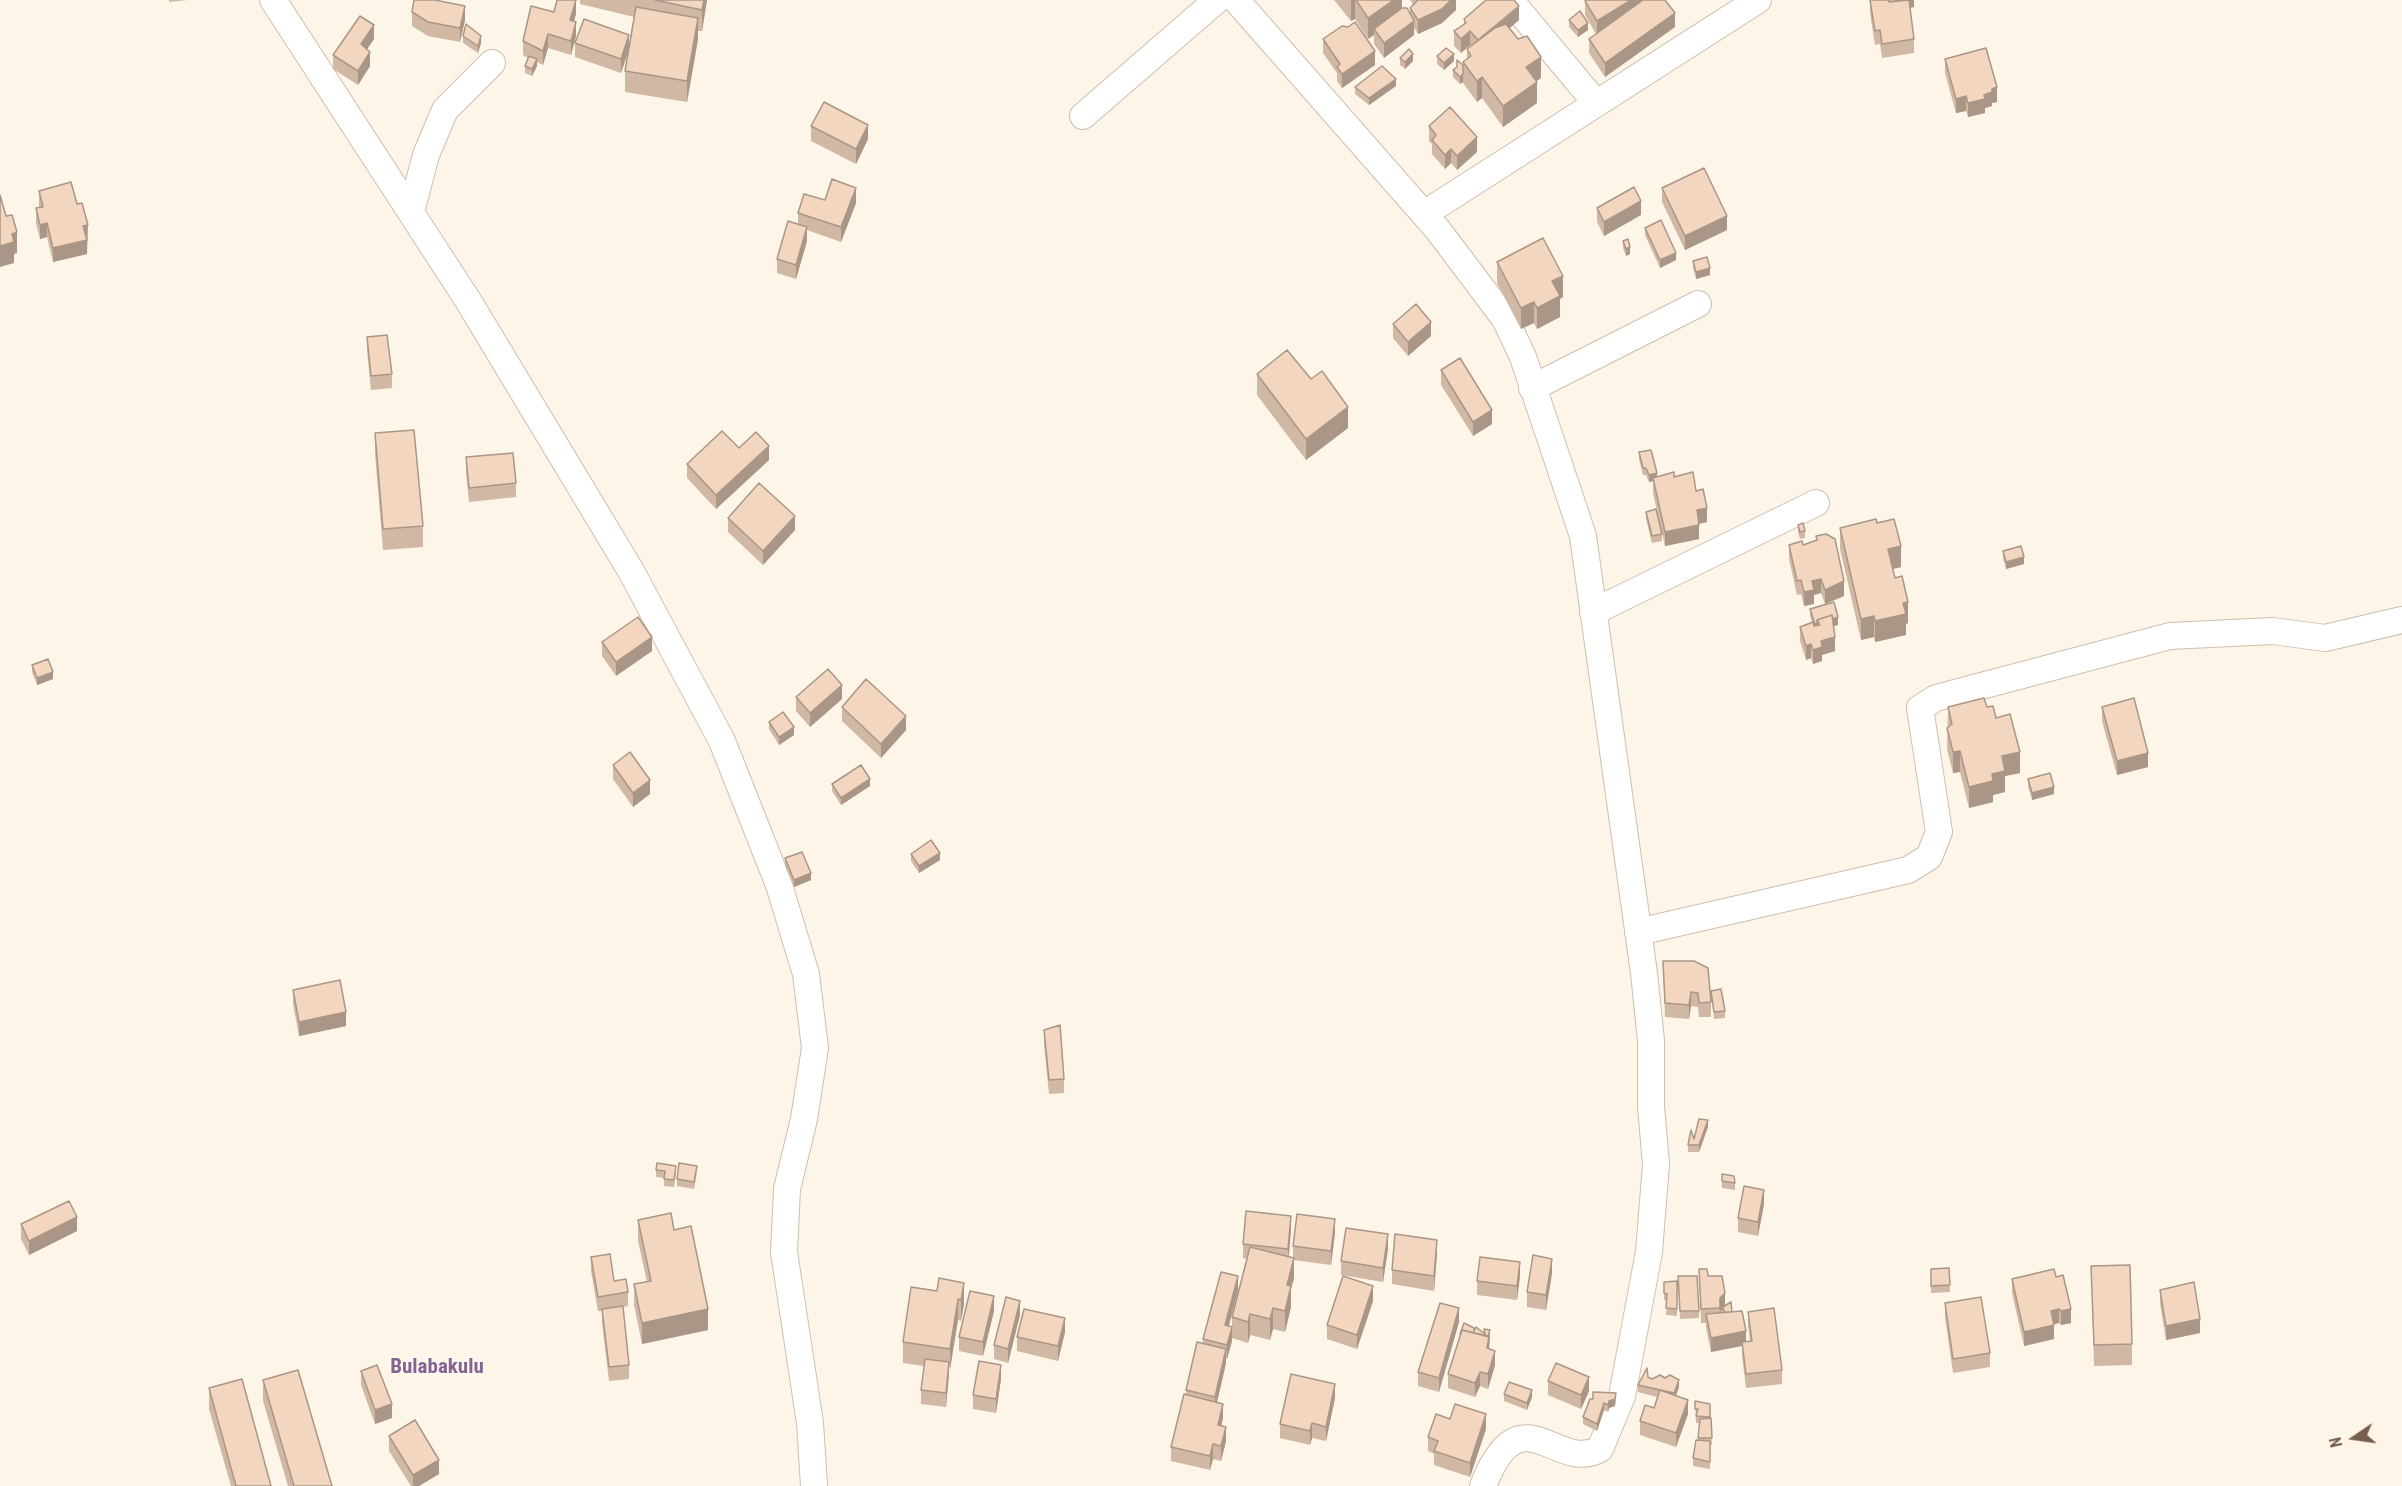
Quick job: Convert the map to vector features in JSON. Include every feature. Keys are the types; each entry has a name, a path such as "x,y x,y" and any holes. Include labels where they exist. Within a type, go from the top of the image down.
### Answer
{"street":[{"path":"273,0 469,302 631,571 722,741 779,885 806,974 815,1048 804,1119 787,1189 784,1252 810,1424 814,1486"},
{"path":"1083,116 1217,0"},
{"path":"1236,0 1424,214 1505,320 1523,357 1532,388 1565,476 1583,536 1651,1040 1651,1107 1656,1164 1649,1252 1622,1396 1600,1449 1583,1455 1542,1441 1513,1441 1493,1460 1483,1486"},
{"path":"1510,0 1596,104"},
{"path":"1424,214 1758,0"},
{"path":"411,212 426,155 445,110 492,63"},
{"path":"1532,388 1698,304"},
{"path":"1593,612 1816,503"},
{"path":"1638,932 1908,870 1929,857 1939,832 1920,708 1936,698 2170,636 2273,631 2325,638 2402,620"}],"building":[{"path":"414,0 435,0 465,6 460,28 428,22 412,12"},
{"path":"557,0 576,0 570,20 576,22 571,41 548,34 543,51 523,41 531,6 554,12"},
{"path":"655,0 704,0 702,10"},
{"path":"1356,0 1394,0 1368,18"},
{"path":"1418,0 1451,0 1442,9 1418,20 1410,8"},
{"path":"1486,0 1514,0 1519,6 1478,40 1470,31 1461,39 1454,31 1466,23 1464,19"},
{"path":"1586,0 1631,0 1597,21"},
{"path":"1643,0 1665,0 1675,13 1605,63 1589,39"},
{"path":"1870,0 1889,0 1889,2 1909,0 1914,39 1882,44 1880,30 1875,31"},
{"path":"636,7 698,18 687,81 625,71"},
{"path":"1402,8 1407,8 1414,21 1384,43 1374,29"},
{"path":"1580,11 1588,23 1578,30 1569,20"},
{"path":"360,16 374,25 361,44 370,52 358,71 333,55"},
{"path":"584,19 629,35 621,59 575,43"},
{"path":"1355,22 1375,51 1342,74 1337,67 1340,64 1323,39 1342,26 1348,27"},
{"path":"466,24 481,36 478,46 463,36"},
{"path":"1506,24 1518,39 1527,36 1541,57 1526,67 1537,82 1503,106 1482,77 1477,81 1463,62 1471,56 1467,49 1495,28"},
{"path":"1446,48 1454,54 1444,63 1437,56"},
{"path":"1986,48 1997,87 1984,95 1985,99 1968,103 1966,96 1956,99 1945,59"},
{"path":"1409,49 1413,54 1405,62 1400,58"},
{"path":"529,56 537,59 532,69 525,66"},
{"path":"1457,60 1463,65 1463,74 1460,77 1453,70 1457,67"},
{"path":"1382,66 1396,79 1369,98 1355,87"},
{"path":"824,102 868,125 856,149 811,126"},
{"path":"1450,107 1477,137 1457,156 1451,149 1445,155 1432,140 1436,135 1429,126"},
{"path":"1704,168 1727,216 1685,236 1662,188"},
{"path":"832,179 856,188 841,227 798,213 804,194 825,200"},
{"path":"71,182 77,204 82,203 88,225 83,226 87,240 53,248 47,223 40,225 36,208 43,207 39,191"},
{"path":"1634,187 1641,201 1604,222 1597,208"},
{"path":"0,195 6,216 12,215 17,232 12,234 14,242 0,246"},
{"path":"1661,220 1676,253 1660,260 1645,228"},
{"path":"788,221 807,227 796,265 777,259"},
{"path":"1543,238 1563,276 1552,281 1560,296 1537,308 1534,302 1521,308 1497,262"},
{"path":"1628,239 1630,247 1626,249 1623,241"},
{"path":"1707,257 1710,268 1696,272 1693,261"},
{"path":"1416,304 1431,322 1408,342 1393,324"},
{"path":"387,335 392,374 371,376 367,337"},
{"path":"1287,350 1311,379 1322,371 1348,407 1306,439 1257,374"},
{"path":"1460,358 1492,410 1473,422 1441,370"},
{"path":"414,430 423,526 383,529 375,433"},
{"path":"722,431 739,448 756,432 769,446 716,495 687,464"},
{"path":"1651,450 1657,473 1649,475 1646,468 1643,468 1639,452"},
{"path":"513,453 516,483 469,488 466,457"},
{"path":"1674,472 1674,477 1693,472 1696,491 1703,489 1707,508 1697,510 1699,525 1665,532 1653,478"},
{"path":"759,483 795,516 763,551 728,518"},
{"path":"1656,509 1662,534 1652,536 1646,512"},
{"path":"1876,519 1877,523 1894,519 1901,546 1888,549 1895,578 1902,576 1908,602 1903,603 1906,614 1875,621 1874,616 1861,619 1840,528"},
{"path":"1803,523 1805,531 1800,532 1798,525"},
{"path":"1826,534 1835,539 1844,581 1825,590 1821,579 1812,581 1814,590 1804,592 1801,580 1797,581 1789,545 1802,541 1803,545 1817,540 1816,536"},
{"path":"2021,546 2024,557 2006,562 2003,551"},
{"path":"1834,602 1838,617 1833,619 1832,615 1817,620 1815,624 1810,609"},
{"path":"1832,615 1835,637 1821,641 1822,647 1813,650 1811,644 1806,646 1800,627 1813,622 1814,626 1820,625 1817,620"},
{"path":"638,617 652,637 616,662 602,642"},
{"path":"48,659 53,672 37,678 32,665"},
{"path":"828,669 842,685 810,713 796,697"},
{"path":"866,679 906,716 881,744 842,707"},
{"path":"1984,698 1987,707 1993,706 1996,718 2010,714 2020,752 2002,756 2005,771 1992,774 1993,781 1969,787 1960,751 1953,752 1947,728 1952,724 1948,707"},
{"path":"2134,698 2148,753 2117,761 2102,707"},
{"path":"783,712 794,727 779,737 769,722"},
{"path":"630,752 650,780 633,793 613,765"},
{"path":"861,765 870,779 841,798 832,784"},
{"path":"2050,773 2054,787 2032,793 2028,779"},
{"path":"931,840 940,853 919,866 911,854"},
{"path":"802,852 811,873 794,880 785,858"},
{"path":"1663,961 1694,961 1708,968 1711,1002 1699,1003 1698,993 1691,992 1689,1005 1665,1003"},
{"path":"340,980 346,1012 299,1022 293,990"},
{"path":"1721,989 1725,1011 1714,1012 1711,991"},
{"path":"1060,1025 1064,1079 1049,1080 1044,1030"},
{"path":"1699,1119 1708,1120 1699,1145 1688,1145 1691,1130 1694,1139"},
{"path":"657,1163 676,1166 674,1180 664,1179 665,1171 656,1170"},
{"path":"679,1163 697,1166 694,1182 677,1179"},
{"path":"1722,1174 1734,1176 1735,1183 1722,1181"},
{"path":"1744,1186 1764,1190 1758,1222 1738,1218"},
{"path":"69,1201 77,1217 29,1241 21,1224"},
{"path":"1246,1211 1291,1216 1288,1249 1243,1244"},
{"path":"671,1213 674,1230 691,1226 708,1309 642,1323 634,1284 651,1281 638,1220"},
{"path":"1297,1214 1335,1219 1331,1251 1293,1246"},
{"path":"1346,1228 1388,1234 1383,1268 1341,1261"},
{"path":"1395,1234 1437,1240 1434,1276 1392,1270"},
{"path":"1250,1247 1294,1258 1287,1285 1291,1286 1285,1311 1273,1308 1270,1319 1250,1314 1248,1322 1232,1317"},
{"path":"610,1254 614,1281 626,1279 628,1292 598,1297 591,1257"},
{"path":"1533,1255 1552,1259 1546,1295 1527,1292"},
{"path":"1480,1257 1520,1262 1517,1286 1477,1281"},
{"path":"2130,1265 2132,1344 2094,1345 2091,1266"},
{"path":"1949,1268 1950,1285 1931,1286 1931,1269"},
{"path":"1699,1269 1707,1269 1708,1276 1722,1276 1725,1293 1720,1298 1720,1308 1701,1309"},
{"path":"2054,1269 2056,1277 2063,1275 2071,1309 2051,1311 2054,1325 2024,1332 2012,1279"},
{"path":"1221,1272 1238,1276 1225,1325 1232,1327 1227,1345 1203,1339"},
{"path":"1343,1276 1373,1286 1357,1335 1327,1325"},
{"path":"1678,1276 1697,1276 1699,1311 1680,1311"},
{"path":"939,1278 964,1283 961,1300 958,1299 950,1349 903,1342 911,1287 937,1291"},
{"path":"1677,1281 1677,1309 1666,1308 1667,1294 1664,1293 1664,1282"},
{"path":"2194,1282 2200,1319 2166,1326 2160,1290"},
{"path":"970,1291 994,1296 983,1342 959,1337"},
{"path":"1006,1297 1020,1301 1008,1349 994,1345"},
{"path":"1981,1297 1990,1353 1953,1359 1945,1303"},
{"path":"1731,1302 1732,1312 1724,1312 1723,1307"},
{"path":"1440,1303 1459,1308 1439,1378 1418,1372"},
{"path":"623,1306 629,1365 609,1367 602,1309"},
{"path":"1774,1308 1782,1370 1746,1374 1742,1342 1752,1341 1748,1312"},
{"path":"1024,1309 1065,1318 1058,1346 1017,1337"},
{"path":"1742,1311 1746,1331 1711,1338 1706,1314"},
{"path":"1464,1323 1474,1328 1474,1331 1476,1327 1485,1334 1484,1329 1490,1330 1488,1336 1462,1330 1460,1334"},
{"path":"1462,1330 1489,1337 1487,1348 1495,1351 1488,1374 1480,1372 1475,1383 1448,1374"},
{"path":"1197,1342 1226,1349 1215,1397 1186,1390"},
{"path":"925,1359 949,1362 946,1393 921,1390"},
{"path":"979,1361 1001,1365 996,1399 973,1395"},
{"path":"1556,1363 1589,1377 1581,1395 1548,1381"},
{"path":"377,1365 392,1404 375,1410 361,1371"},
{"path":"1647,1368 1648,1377 1652,1379 1660,1375 1665,1378 1670,1375 1679,1380 1674,1393 1638,1385"},
{"path":"298,1370 332,1486 294,1486 263,1380"},
{"path":"1291,1374 1335,1384 1326,1427 1312,1423 1310,1431 1280,1424"},
{"path":"242,1379 271,1486 236,1486 209,1388"},
{"path":"1509,1382 1532,1390 1527,1403 1504,1394"},
{"path":"1660,1390 1688,1400 1676,1433 1640,1421 1645,1405 1654,1408"},
{"path":"1593,1392 1616,1393 1615,1399 1609,1401 1608,1405 1604,1403 1597,1424 1583,1417 1590,1399 1593,1399"},
{"path":"1184,1394 1223,1404 1218,1425 1226,1427 1221,1446 1213,1444 1210,1456 1171,1447"},
{"path":"1695,1401 1710,1404 1710,1417 1696,1416 1698,1409 1695,1409"},
{"path":"1455,1404 1486,1414 1470,1463 1434,1451 1438,1441 1428,1437 1436,1414 1450,1419"},
{"path":"1711,1418 1712,1438 1698,1438 1700,1419"},
{"path":"415,1420 439,1460 413,1475 389,1436"},
{"path":"1696,1440 1710,1441 1710,1462 1693,1458"}],"district":[{"name":"Bulabakulu","path":"437,1368"}]}
